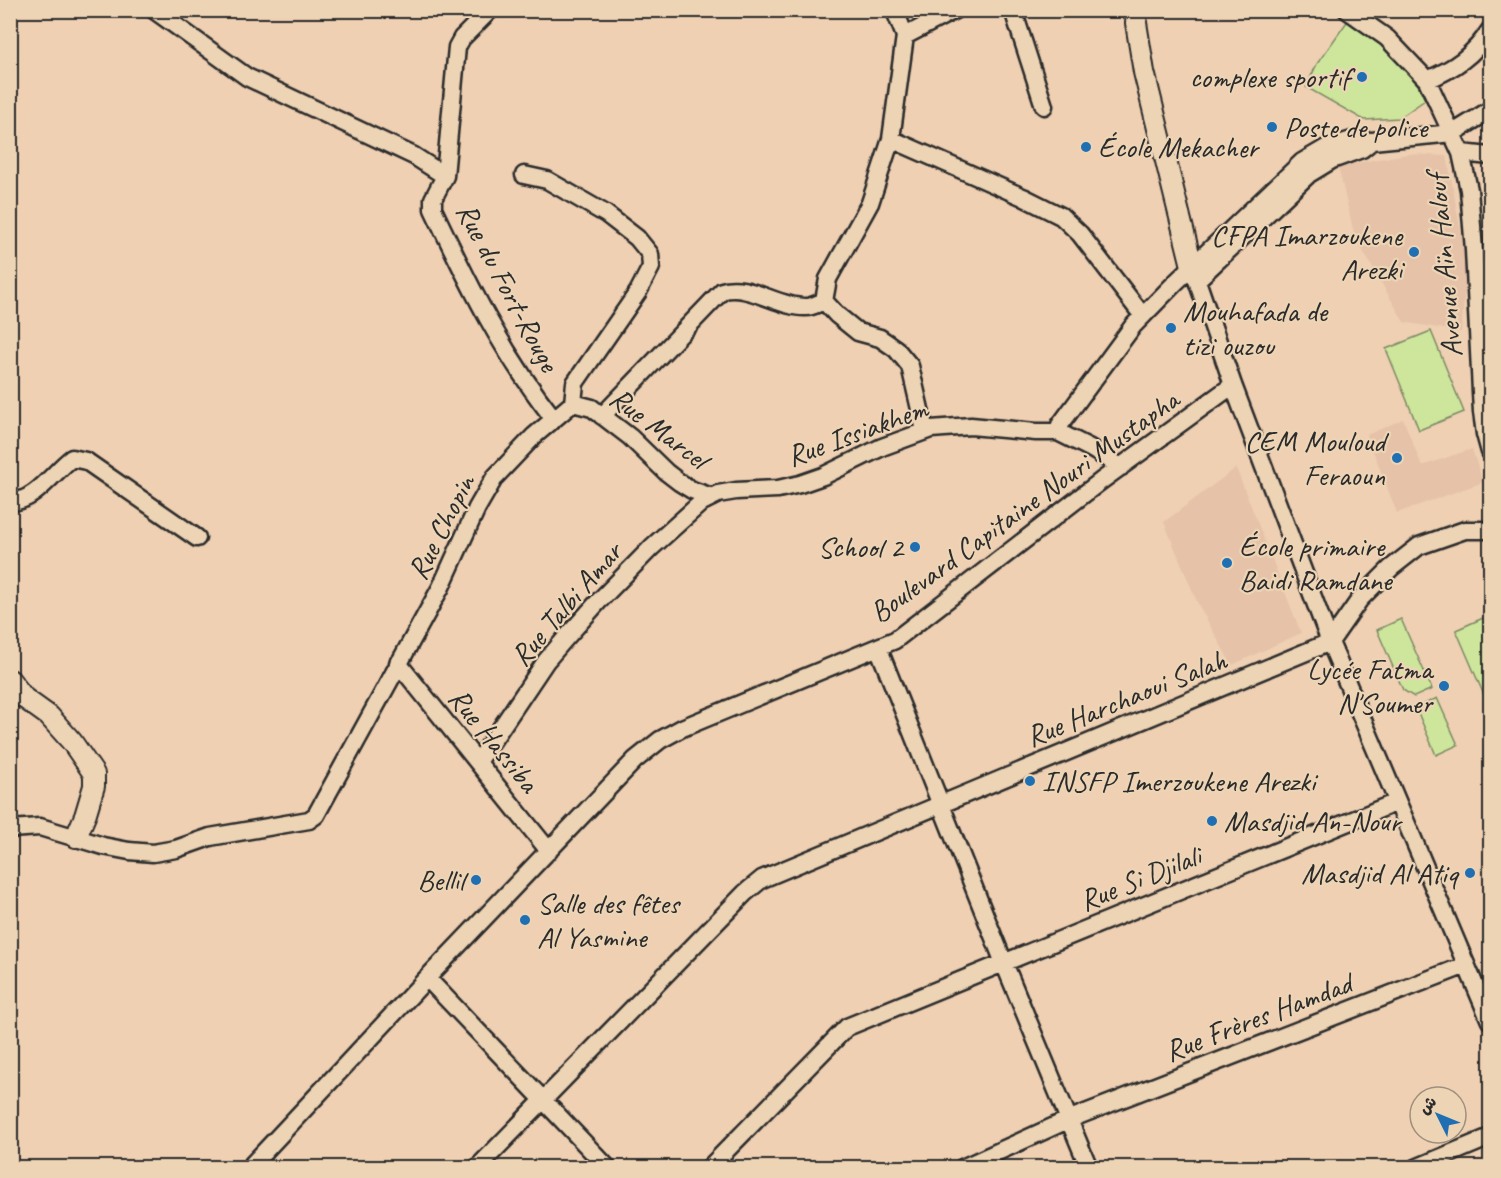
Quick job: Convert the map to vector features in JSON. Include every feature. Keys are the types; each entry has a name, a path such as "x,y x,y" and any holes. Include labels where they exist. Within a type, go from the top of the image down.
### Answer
{"street":[{"path":"154,10 247,78 414,156 445,176"},
{"name":"Rue du Fort-Rouge","path":"490,10 462,38 457,47 445,176 433,199 433,209 469,285 502,345 526,384 554,419"},
{"path":"824,301 828,279 870,203 891,139 905,36 897,10"},
{"path":"905,36 955,10"},
{"path":"1013,10 1044,106"},
{"path":"1137,10 1136,23 1144,72 1195,273 1233,386 1330,642 1491,1021"},
{"name":"Avenue Aïn Halouf","path":"1347,10 1368,16 1427,80 1461,153 1468,190 1474,250 1482,412 1485,434 1491,452"},
{"path":"1427,80 1465,61 1491,30"},
{"path":"1121,467 1058,432 1060,425 1133,326 1195,273 1302,162 1326,148 1352,140 1372,141 1453,133 1491,110"},
{"path":"891,139 1061,216 1080,234 1143,316"},
{"path":"1461,153 1491,156"},
{"path":"524,175 547,180 606,214 637,238 650,254 652,263 648,274 604,343 575,383 573,403"},
{"path":"602,416 722,291 729,288 743,290 792,305 808,307 824,301"},
{"path":"824,301 858,332 880,338 897,349 910,366 925,431"},
{"name":"Boulevard Capitaine Nouri Mustapha","path":"249,1167 635,760 660,740 682,728 895,640 1121,467 1233,386"},
{"name":"Rue Chopin","path":"10,829 40,827 111,848 153,853 176,849 210,837 309,820 316,815 441,587 477,508 495,477 534,436 573,403"},
{"name":"Rue Marcel","path":"573,403 592,408 630,437 679,482 692,490 712,497"},
{"name":"Rue Issiakhem","path":"712,497 736,490 778,489 800,484 823,476 882,447 931,429 970,426 1058,432"},
{"path":"10,502 16,502 33,494 72,458 86,461 197,538"},
{"name":"Rue Talbi Amar","path":"478,762 546,661 564,640 652,547 702,502 712,497"},
{"path":"1330,642 1360,599 1391,568 1419,546 1465,530 1491,530"},
{"name":"Rue Harchaoui Salah","path":"477,1167 762,879 1330,642"},
{"path":"878,647 1004,963 1089,1167"},
{"name":"Rue Hassiba","path":"398,663 549,851"},
{"path":"10,680 24,698 49,716 72,741 94,774 94,786 76,837"},
{"name":"Rue Si Djilali","path":"709,1167 847,1027 1397,802"},
{"name":"Rue Frères Hamdad","path":"963,1167 1070,1119 1466,965"},
{"path":"427,978 608,1167"},
{"path":"1416,1167 1491,1137"}],"shaded area":[{"name":"CFPA Imarzoukene Arezki","path":"1408,154 1447,156 1467,266 1461,332 1404,322 1355,237 1338,166"},
{"name":"CEM Mouloud Feraoun","path":"1403,419 1422,466 1472,449 1483,482 1397,513 1367,435"},
{"name":"École primaire Baidi Ramdane","path":"1236,468 1301,633 1232,665 1198,604 1164,522"}],"green space":[{"name":"complexe sportif","path":"1349,19 1410,68 1425,100 1399,118 1364,120 1306,87 1317,64"},
{"path":"1431,331 1464,412 1419,430 1386,349"},
{"path":"1490,615 1490,709 1456,630"},
{"path":"1401,619 1432,689 1414,697 1403,690 1377,630"},
{"path":"1437,698 1458,745 1436,755 1416,708"}],"place":[{"name":"complexe sportif","path":"1362,77"},
{"name":"Poste de police","path":"1272,127"},
{"name":"École Mekacher","path":"1086,147"},
{"name":"CFPA Imarzoukene Arezki","path":"1414,252"},
{"name":"Mouhafada de tizi ouzou","path":"1171,328"},
{"name":"CEM Mouloud Feraoun","path":"1397,458"},
{"name":"School 2","path":"915,547"},
{"name":"École primaire Baidi Ramdane","path":"1227,563"},
{"name":"Lycée Fatma N'Soumer","path":"1444,686"},
{"name":"INSFP Imerzoukene Arezki","path":"1030,781"},
{"name":"Masdjid An-Nour","path":"1212,821"},
{"name":"Masdjid Al Atiq","path":"1470,873"},
{"name":"Bellil","path":"476,880"},
{"name":"Salle des fêtes Al Yasmine","path":"525,920"}]}
